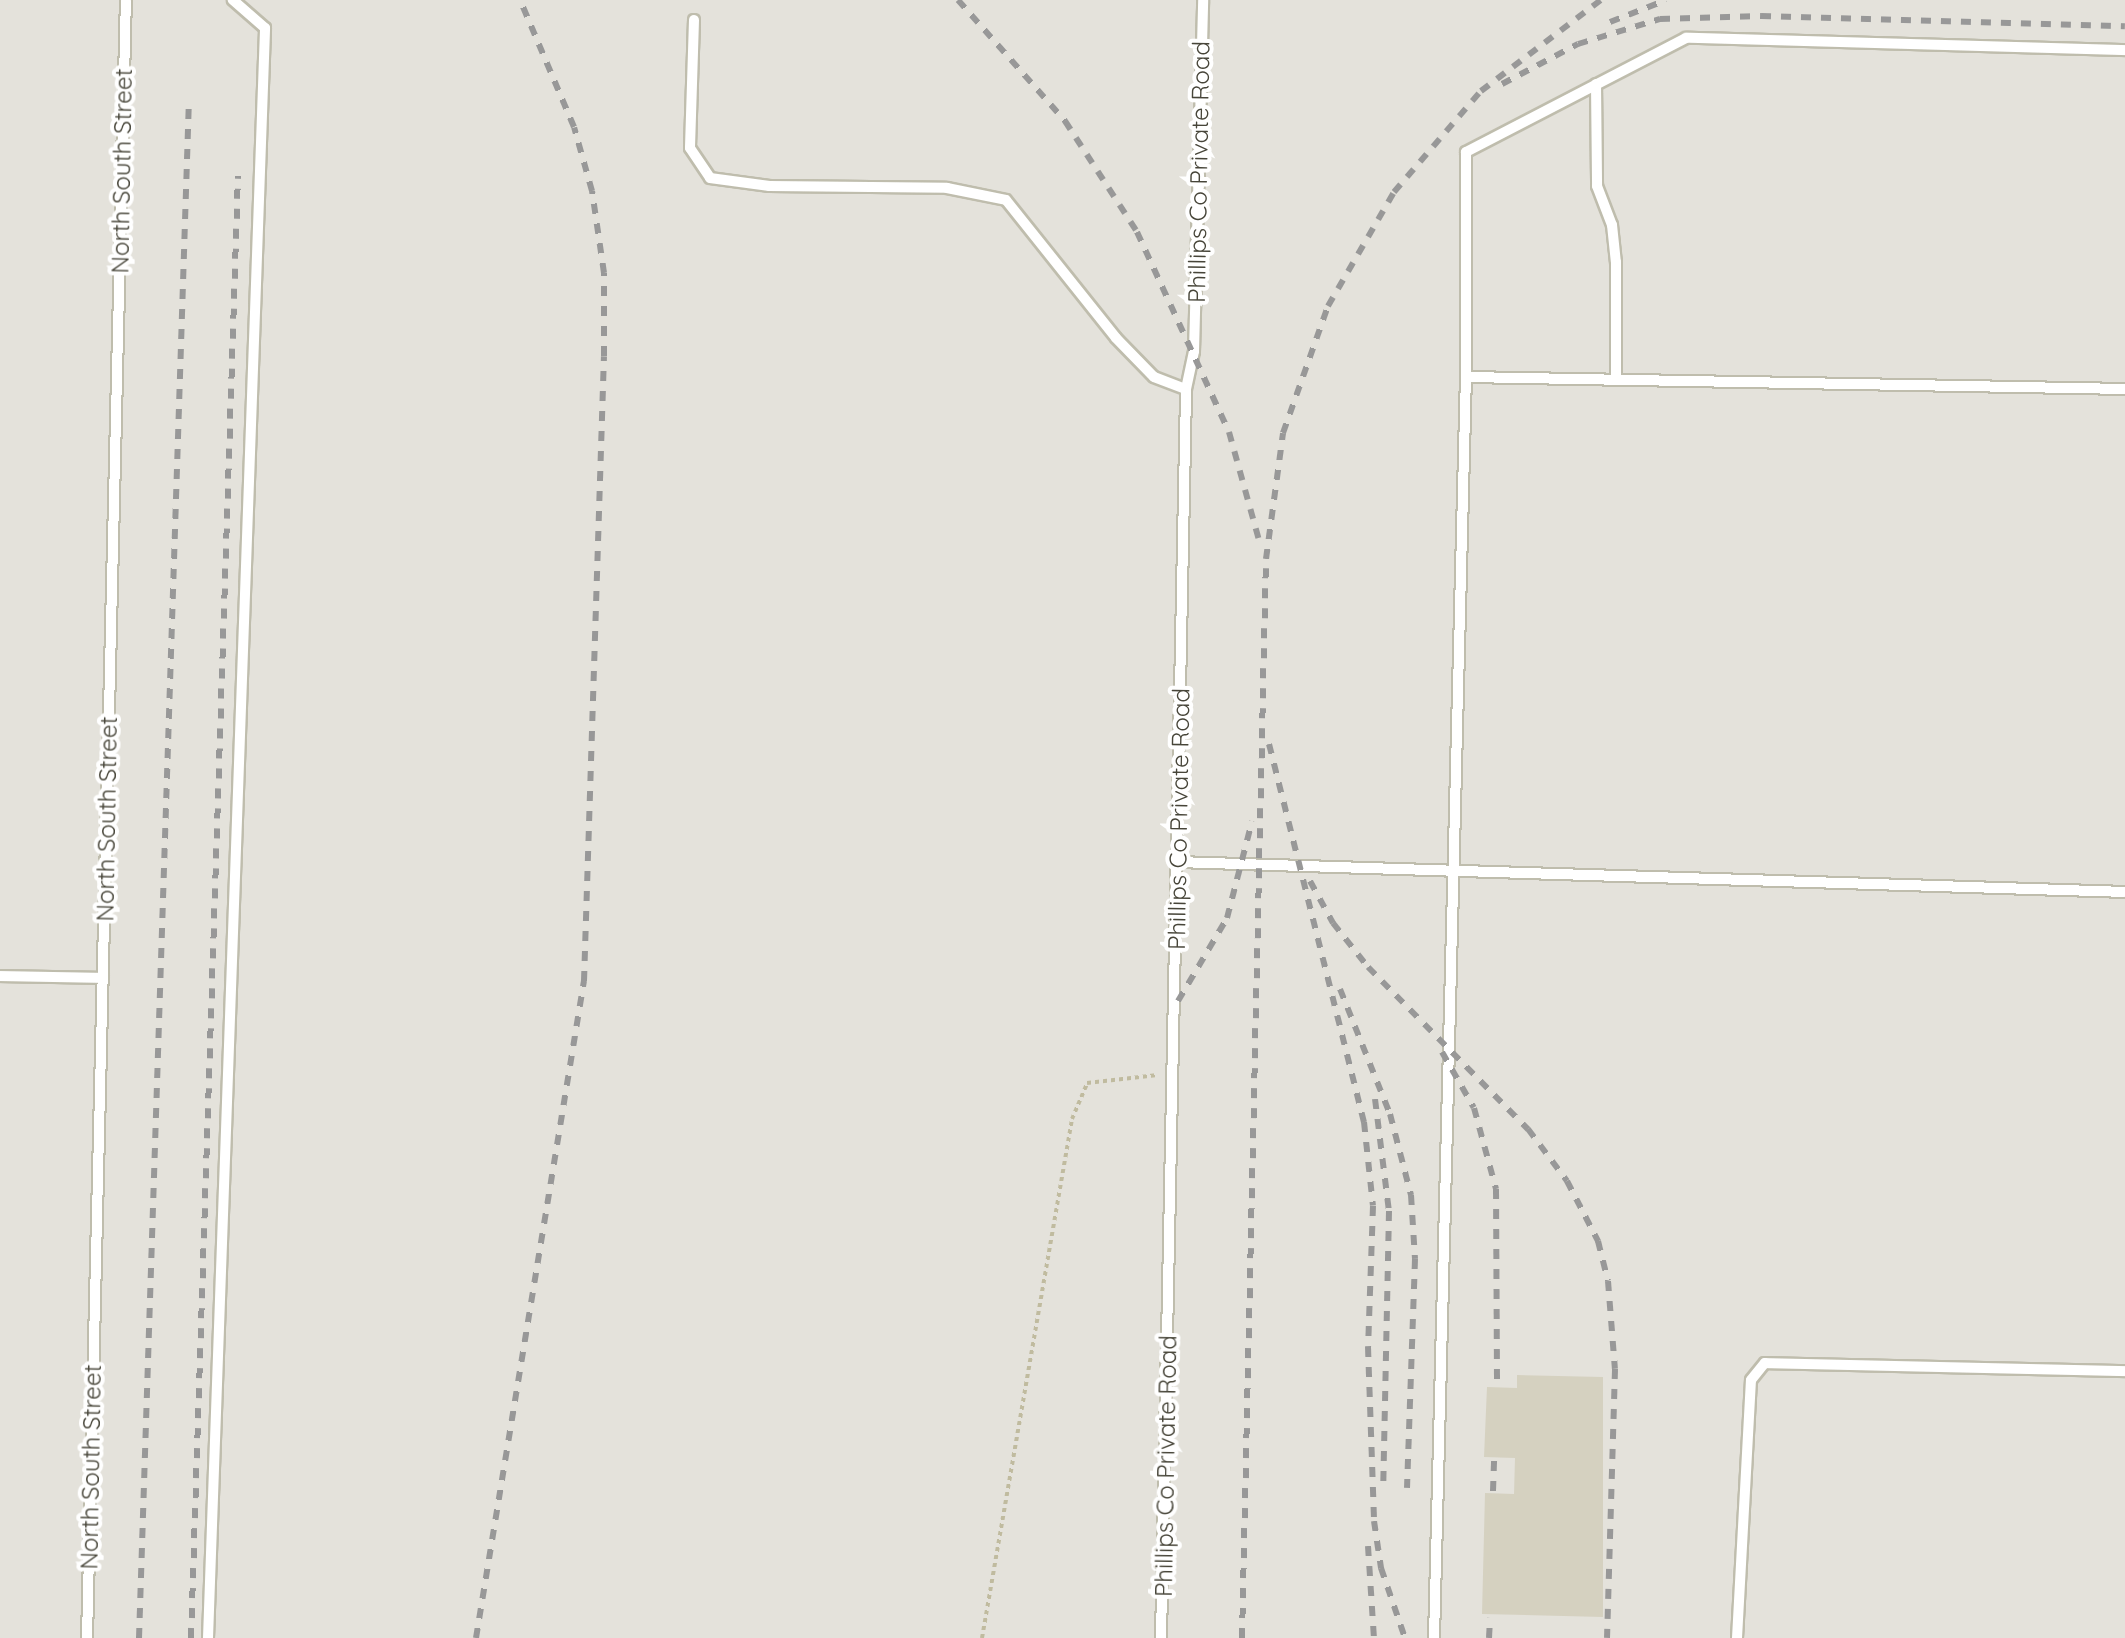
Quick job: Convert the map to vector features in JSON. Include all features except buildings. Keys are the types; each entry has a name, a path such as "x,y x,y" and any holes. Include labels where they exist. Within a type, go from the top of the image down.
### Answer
{"lane":[{"name":"North South Street","path":"87,1638 126,0"},
{"path":"208,1638 265,28 233,0"},
{"name":"Phillips Co Private Road","path":"1161,1638 1176,1075 1186,389 1194,351 1203,0"},
{"path":"694,20 690,148 710,178 769,186 947,188 1006,200 1116,338 1154,377 1186,389"},
{"path":"1434,1638 1466,377 1466,152 1686,38 2125,50"},
{"path":"1596,84 1597,186 1612,225 1616,262 1616,380"},
{"path":"1466,377 2125,389"},
{"path":"1177,862 2125,892"},
{"path":"0,976 103,978"},
{"path":"1737,1638 1751,1380 1765,1363 2125,1371"}],"path":[{"path":"982,1638 1072,1119 1087,1083 1176,1075"}],"shaded area":[{"path":"0,0 2125,0 2125,1638 0,1638"}],"railway":[{"path":"476,1638 584,981 604,356 604,273 592,191 574,127 520,0"},
{"path":"958,0 1065,121 1137,232 1229,432 1260,544"},
{"path":"1242,1638 1266,559 1283,433 1328,306 1394,192 1481,91 1601,0"},
{"path":"1610,22 1666,0"},
{"path":"1502,84 1578,44 1660,19 1761,16 2125,26"},
{"path":"139,1638 189,101"},
{"path":"191,1638 238,176"},
{"path":"1269,744 1364,1122 1373,1206 1368,1347 1374,1521 1381,1568 1405,1638"},
{"path":"1178,1001 1227,918 1252,821"},
{"path":"1310,881 1333,923 1368,967 1528,1129 1567,1181 1598,1241 1608,1281 1615,1369 1607,1638"},
{"path":"1340,989 1390,1114 1411,1195 1415,1259 1407,1488"},
{"path":"1442,1052 1474,1108 1496,1189 1497,1383"},
{"path":"1375,1099 1389,1211 1383,1486"},
{"path":"1493,1491 1494,1459"},
{"path":"1368,1546 1374,1638"},
{"path":"1489,1638 1490,1618"}]}
